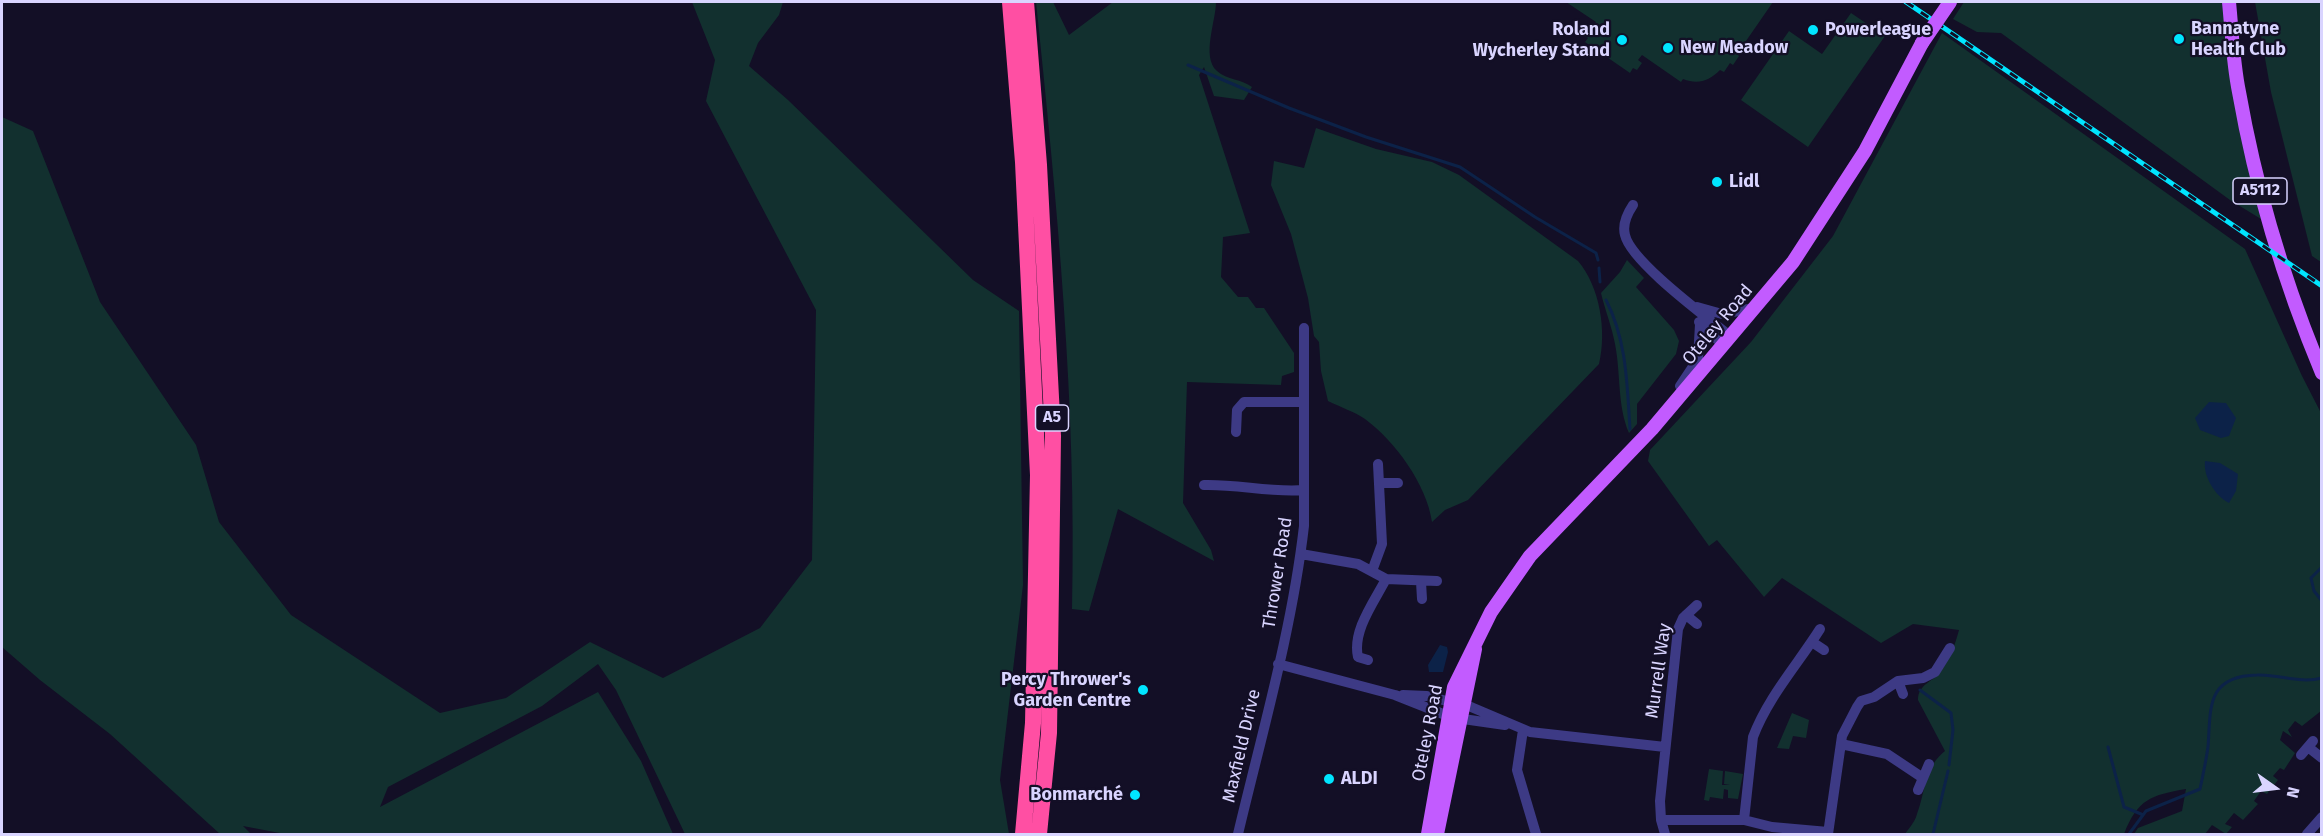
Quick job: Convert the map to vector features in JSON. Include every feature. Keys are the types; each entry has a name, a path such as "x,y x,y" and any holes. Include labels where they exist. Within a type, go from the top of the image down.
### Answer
{"highway":[{"name":"A5","path":"1010,2 1023,162 1038,475 1033,723 1023,834"},
{"name":"A5","path":"1026,2 1039,165 1053,436 1048,733 1039,834"}],"main road":[{"name":"Oteley Road","path":"1428,834 1454,707 1488,616 1530,556 1652,429 1793,262 1849,178 1922,43 1950,2"},
{"name":"A5112","path":"2229,2 2238,91 2260,187 2285,277 2322,373"},
{"path":"1454,707 1463,719"},
{"name":"Oteley Road","path":"1437,834 1463,719"}],"street":[{"path":"1633,205 1625,219 1624,234 1628,244 1727,342"},
{"path":"1690,306 1722,314 1756,307"},
{"path":"1690,306 1700,324 1727,342"},
{"path":"1652,429 1657,417 1692,371 1698,359 1700,324"},
{"name":"Thrower Road","path":"1278,664 1301,554 1304,490 1304,328"},
{"path":"1236,432 1237,410 1244,402 1303,402"},
{"path":"1372,571 1382,544 1378,464"},
{"path":"1379,483 1398,483"},
{"path":"1204,485 1242,485 1279,492 1304,490"},
{"path":"1301,554 1346,561 1386,579 1437,581"},
{"path":"1359,660 1356,649 1363,622 1386,579"},
{"path":"1421,582 1422,599"},
{"name":"Murrell Way","path":"1665,834 1661,820 1665,747 1678,629 1686,615 1697,605"},
{"path":"1686,615 1697,624"},
{"path":"1744,820 1757,728 1779,689 1820,628"},
{"path":"1812,642 1824,650"},
{"path":"1661,820 1744,820 1772,827 1828,833 1841,744 1845,728 1861,701 1874,697 1898,681 1923,678 1935,672 1950,648"},
{"path":"1278,664 1397,695 1427,696 1520,728"},
{"name":"Maxfield Drive","path":"1239,834 1278,664"},
{"path":"1898,681 1904,694"},
{"path":"1463,719 1665,747"},
{"path":"1520,728 1517,770 1536,834"},
{"path":"1841,744 1887,754 1923,778"},
{"path":"2307,748 2322,758"},
{"path":"1918,790 1929,764"},
{"path":"2307,834 2322,817"}],"green space":[{"path":"692,2 783,2 779,15 758,43 749,66 788,100 973,280 1019,311 1023,585 1000,780 1009,834 685,834 616,690 598,664 542,706 388,787 380,807 598,692 641,761 673,834 285,834 243,826 251,834 220,834 110,734 40,680 2,647 2,117 33,131 100,302 196,445 219,522 291,615 440,713 506,698 590,642 663,678 760,628 812,560 816,310 706,101 715,60"},
{"path":"1036,2 1053,2 1069,35 1113,2 1216,2 1210,38 1212,65 1221,74 1252,87 1244,100 1214,96 1204,67 1199,75 1250,233 1223,237 1221,277 1238,297 1248,297 1256,308 1264,308 1294,353 1294,372 1282,376 1281,385 1187,382 1183,503 1211,550 1214,561 1118,509 1089,611 1072,609 1071,457 1064,305"},
{"name":"New Meadow","path":"1566,2 1773,2 1737,54 1739,56 1733,65 1730,63 1724,72 1720,70 1703,81 1694,82 1683,79 1681,82 1642,55 1638,60 1642,63 1637,70 1633,68 1630,73 1585,42 1588,38 1584,36 1596,22"},
{"path":"1964,2 2223,2 2261,219 2230,200 2001,33 1977,32 1953,19"},
{"path":"2255,2 2321,2 2321,262 2312,256 2271,92"},
{"path":"1851,13 1885,36 1808,147 1741,100 1789,31 1822,54"},
{"path":"1942,33 2245,249 2321,413 2321,711 2302,726 2295,721 2288,730 2292,737 2283,731 2280,740 2295,753 2284,770 2280,768 2273,776 2278,780 2267,794 2261,791 2254,801 2258,804 2243,820 2234,813 2225,824 2232,827 2226,834 2212,825 2205,834 2134,834 2138,828 2182,811 2186,789 2147,801 2135,813 2124,834 1905,834 1916,817 1929,772 1938,757 1945,751 1918,700 1920,690 1938,675 1944,666 1959,630 1913,624 1881,643 1782,578 1764,597 1717,540 1709,546 1648,461 1650,450 1751,342 1833,236"},
{"path":"1316,128 1376,149 1432,162 1459,175 1578,261 1592,283 1596,296 1602,324 1599,364 1468,500 1445,510 1432,522 1424,493 1417,479 1387,439 1365,419 1328,401 1321,371 1319,342 1314,336 1308,298 1291,234 1271,185 1274,161 1304,168"},
{"path":"1627,260 1644,278 1636,287 1674,330 1679,341 1676,354 1637,404 1637,424 1629,433 1621,400 1615,344 1601,293 1620,272"},
{"path":"1792,713 1809,720 1806,738 1793,736 1789,749 1777,748"},
{"path":"1709,769 1723,771 1722,785 1730,785 1724,784 1725,771 1743,774 1738,799 1728,798 1728,790 1724,789 1723,799 1710,797 1709,801 1704,800"}],"water":[{"path":"2209,402 2226,403 2236,418 2229,436 2221,438 2200,430 2195,418"},
{"path":"2205,461 2220,463 2238,474 2236,491 2229,503 2219,496 2211,485 2206,473"},
{"path":"1440,645 1447,647 1448,652 1443,672 1429,672 1428,665"}],"waterway":[{"path":"1188,65 1289,108 1366,137 1460,167 1535,217 1596,253 1598,260"},
{"path":"1599,268 1600,282"},
{"path":"1606,300 1622,347 1630,429"},
{"path":"2322,567 2311,578 2314,591 2322,601"},
{"path":"2129,834 2146,811 2200,789 2208,747 2211,708 2219,688 2228,681 2257,675 2305,680 2322,678"},
{"path":"1920,690 1951,713 1953,730 1949,765"},
{"path":"2108,747 2124,807 2141,814"},
{"path":"1933,834 1948,771"}],"railway":[{"path":"1906,2 2322,286"}],"place":[{"name":"Powerleague","path":"1813,30"},
{"name":"Bannatyne Health Club","path":"2179,39"},
{"name":"Roland Wycherley Stand","path":"1622,40"},
{"name":"New Meadow","path":"1668,48"},
{"name":"Lidl","path":"1717,182"},
{"name":"Percy Thrower's Garden Centre","path":"1143,690"},
{"name":"ALDI","path":"1329,779"},
{"name":"Bonmarché","path":"1135,795"}]}
